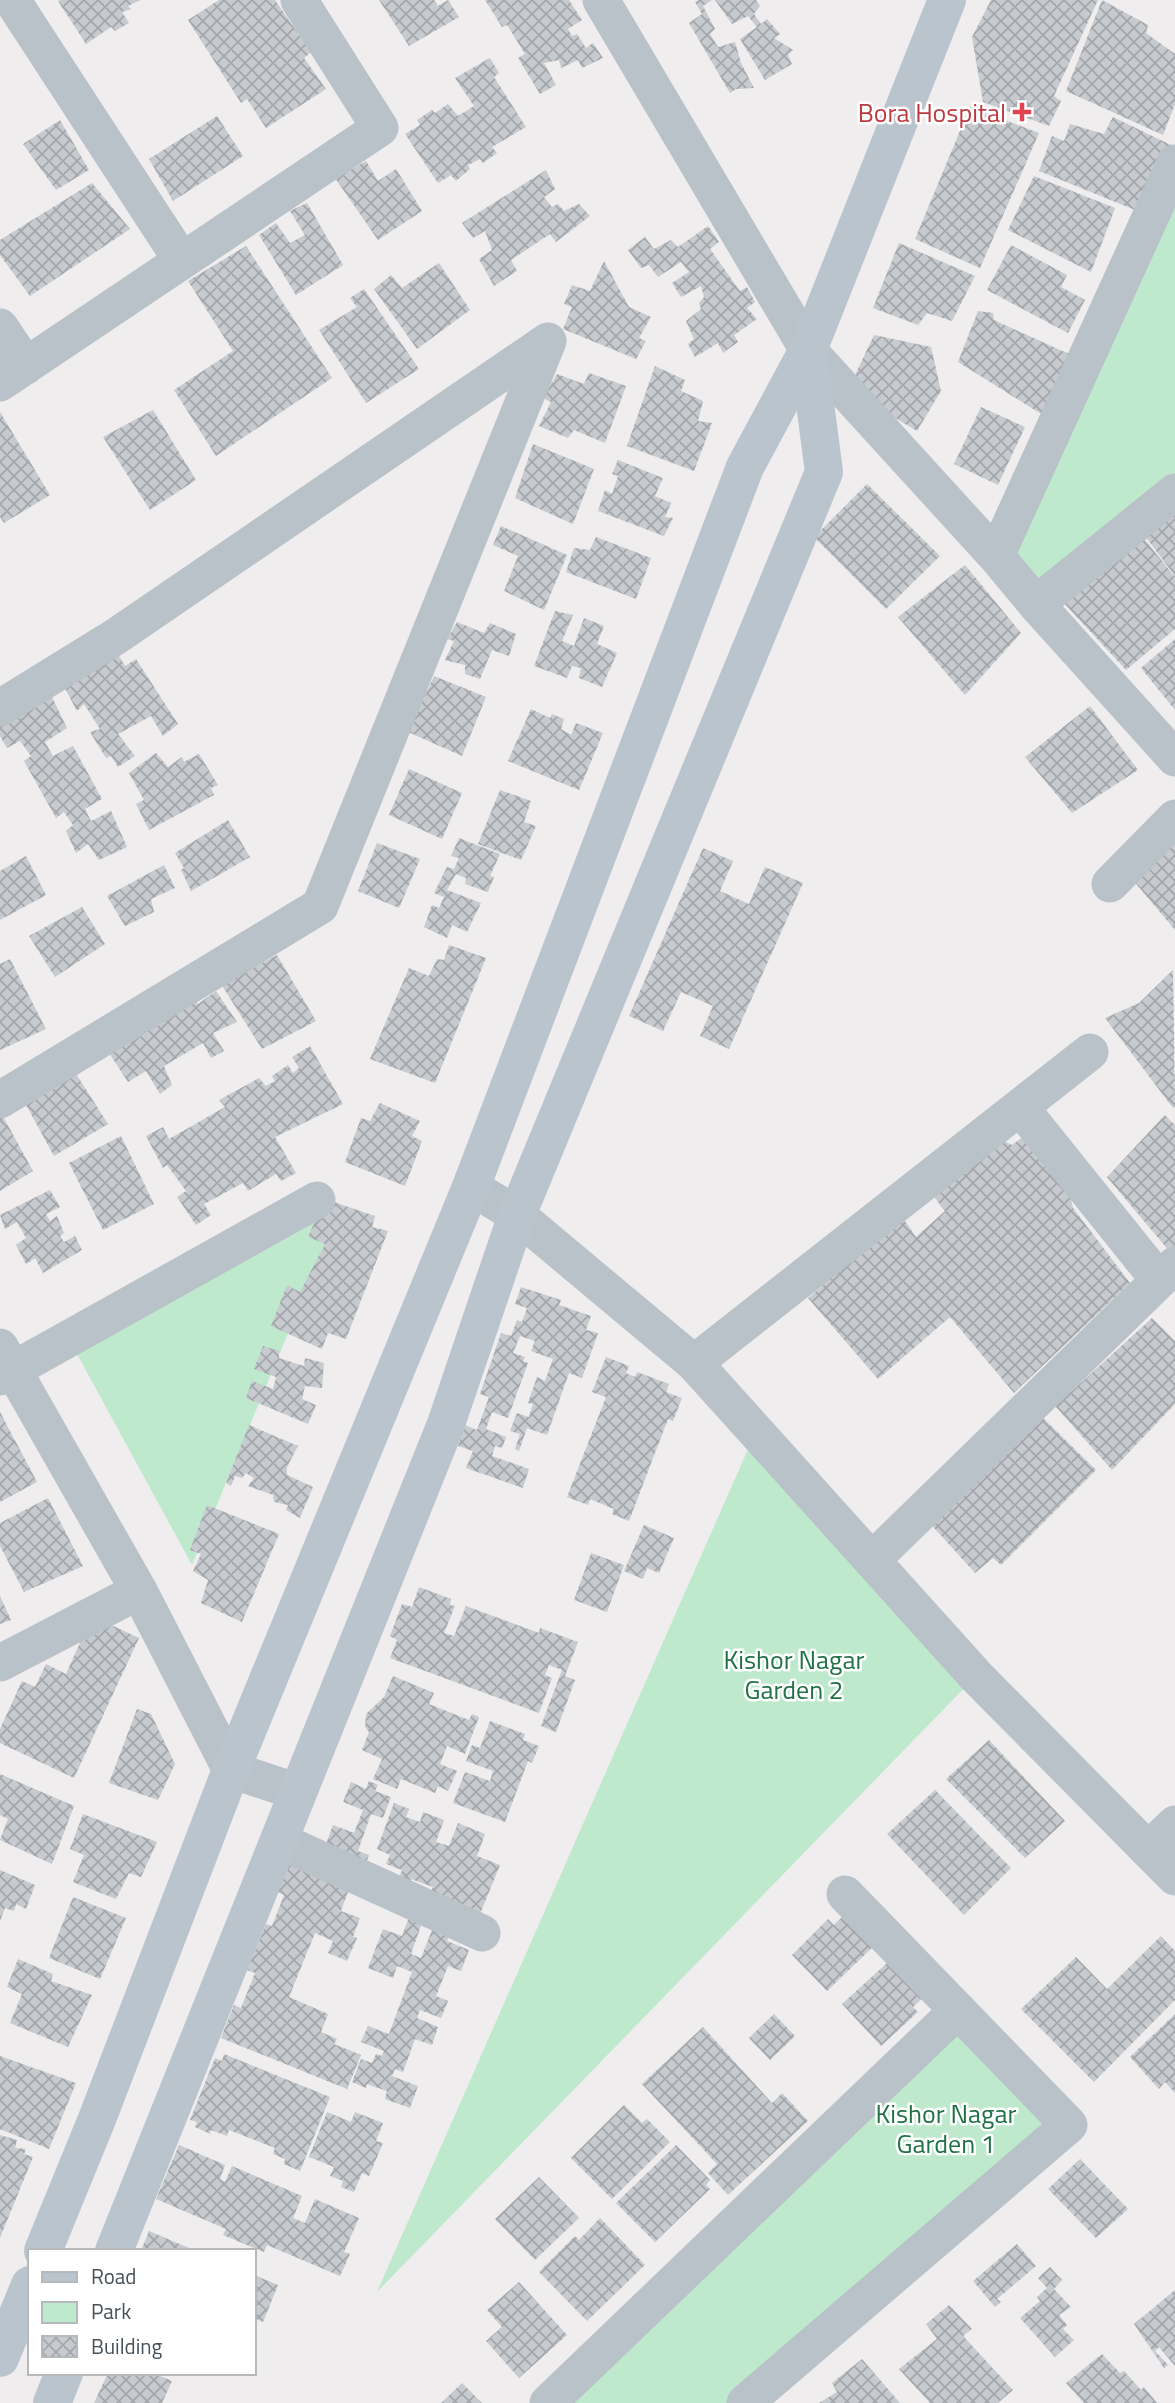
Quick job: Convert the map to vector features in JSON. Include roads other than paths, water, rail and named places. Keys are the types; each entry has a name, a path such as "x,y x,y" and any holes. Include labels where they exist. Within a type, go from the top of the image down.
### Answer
{"street":[{"path":"12,0 182,261"},
{"path":"0,327 13,374 380,128 299,0"},
{"path":"601,0 808,350 1175,758"},
{"path":"44,2249 97,2119 231,1770 471,1187 745,467 808,350 936,8"},
{"path":"996,556 1175,163"},
{"path":"0,708 115,637 548,341 320,906 0,1100"},
{"path":"115,2249 446,1424 516,1215 824,472 808,350"},
{"path":"1036,604 1175,492"},
{"path":"1110,884 1175,818"},
{"path":"694,1363 1090,1052"},
{"path":"872,1560 1167,1272 1020,1107"},
{"path":"471,1187 516,1215 694,1363 976,1676 1175,1877"},
{"path":"298,1791 231,1770 139,1591 4,1364 317,1200"},
{"path":"0,1662 139,1591"},
{"path":"1148,1850 1175,1824"},
{"path":"280,1841 482,1933"},
{"path":"745,2403 1069,2125 845,1894"},
{"path":"548,2403 958,2010"},
{"path":"0,2358 28,2290"},
{"path":"52,2403 63,2375"}],"place":[{"name":"Bora Hospital","path":"1022,112"}],"park label":[{"name":"Kishor Nagar Garden 2","path":"794,1674"},
{"name":"Kishor Nagar Garden 1","path":"946,2128"}]}
